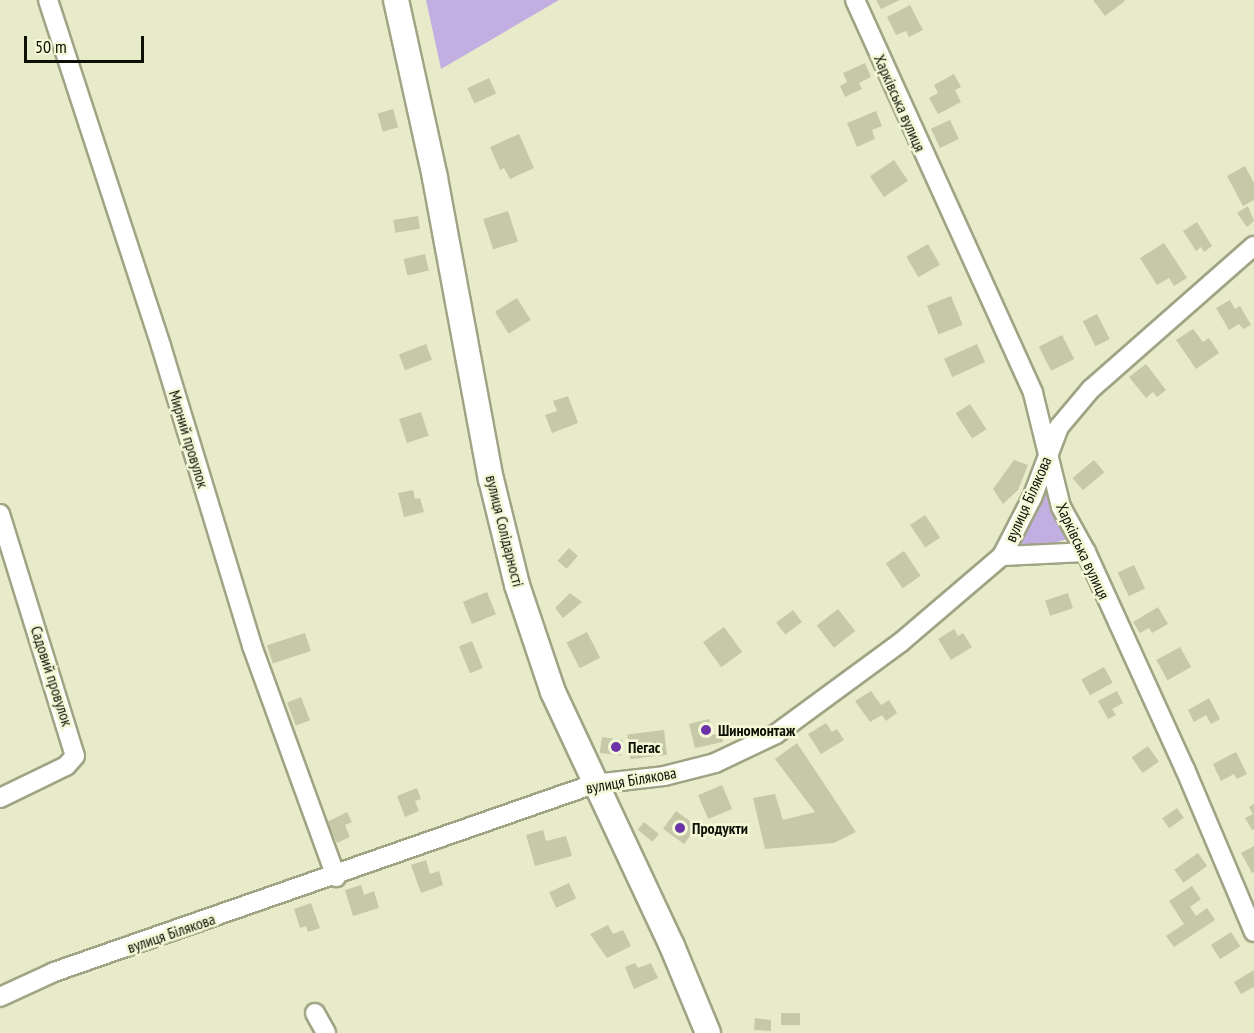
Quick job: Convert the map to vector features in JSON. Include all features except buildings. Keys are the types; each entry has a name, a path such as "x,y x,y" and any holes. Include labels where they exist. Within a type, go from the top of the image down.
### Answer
{"main road":[{"name":"вулиця Солідарності","path":"396,0 435,178 491,479 517,585 553,692 594,784 672,946 708,1033"}],"street":[{"name":"Мирний провулок","path":"48,0 161,346 252,646 336,877"},
{"name":"Харківська вулиця","path":"855,0 1033,393 1047,459 1061,507 1086,552 1254,932"},
{"name":"вулиця Білякова","path":"0,997 54,972 336,877 594,784 664,776 715,763 776,734 900,643 1002,556 1047,459 1059,427 1091,388 1254,246"},
{"name":"Садовий провулок","path":"0,514 75,756 66,766 0,798"},
{"path":"1002,556 1086,552"},
{"path":"315,1013 326,1033"}],"shaded area":[{"path":"426,0 559,0 441,69"},
{"path":"1046,478 1071,538 1030,550 1019,544"}],"place":[{"name":"Шиномонтаж","path":"706,730"},
{"name":"Пегас","path":"616,747"},
{"name":"Продукти","path":"680,828"}]}
